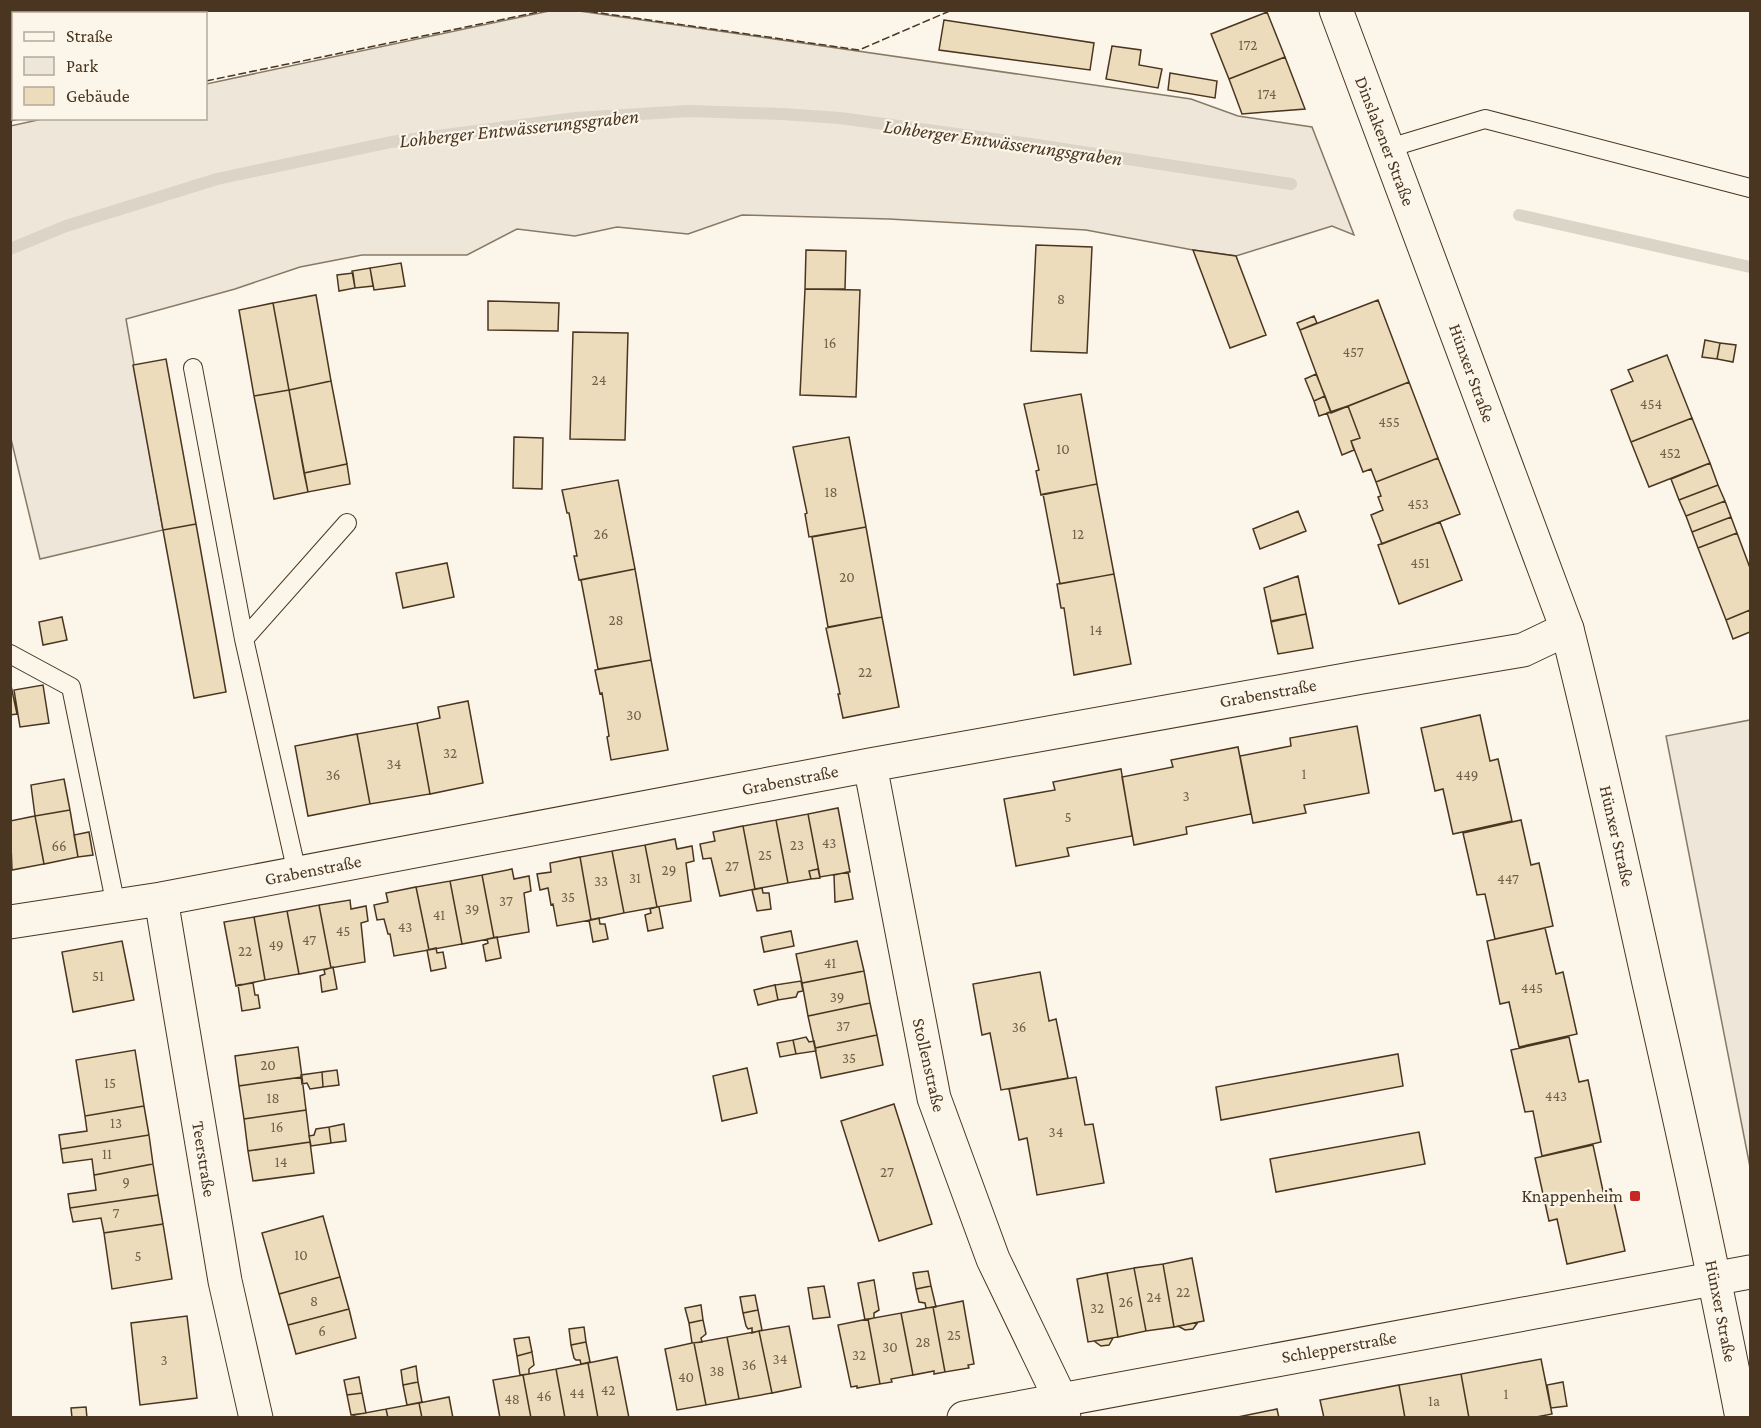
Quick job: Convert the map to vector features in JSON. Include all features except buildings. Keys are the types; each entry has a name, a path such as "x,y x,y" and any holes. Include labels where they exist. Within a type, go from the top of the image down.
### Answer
{"street":[{"name":"Dinslakener Straße","path":"1336,10 1434,271"},
{"name":"Hünxer Straße","path":"1434,271 1567,630 1596,744 1715,1278 1742,1418"},
{"name":"Grabenstraße","path":"10,922 161,899 870,765 1329,682 1523,650 1567,630"},
{"name":"Stollenstraße","path":"870,765 934,1098 993,1259 1062,1408"},
{"name":"Teerstraße","path":"161,899 225,1281 256,1418"},
{"name":"Schlepperstraße","path":"964,1418 1062,1408 1750,1272"}],"lane":[{"path":"1389,148 1485,119 1750,188"},
{"path":"193,368 244,639 297,873"},
{"path":"244,639 347,523"},
{"path":"10,654 71,687 116,906"}],"green space":[{"path":"549,11 579,11 1191,99 1238,116 1312,127 1354,235 1332,226 1236,256 1086,230 889,219 742,215 688,234 617,227 575,236 517,229 467,255 362,255 300,267 235,289 126,319 163,530 40,559 11,439 10,126 38,120 207,120 207,84"},
{"path":"1750,720 1750,1167 1666,736"}],"waterway":[{"name":"Lohberger Entwässerungsgraben","path":"10,249 66,226 217,179 391,142 576,118 689,111 840,118 1037,145 1291,184"},
{"name":"Lohberger Entwässerungsgraben","path":"1519,215 1750,267"}],"fence":[{"path":"58,12 69,10"},
{"path":"207,81 548,10"},
{"path":"579,10 859,50 952,10"},
{"path":"10,121 15,120"}],"place":[{"name":"Knappenheim","path":"1635,1196"}]}
